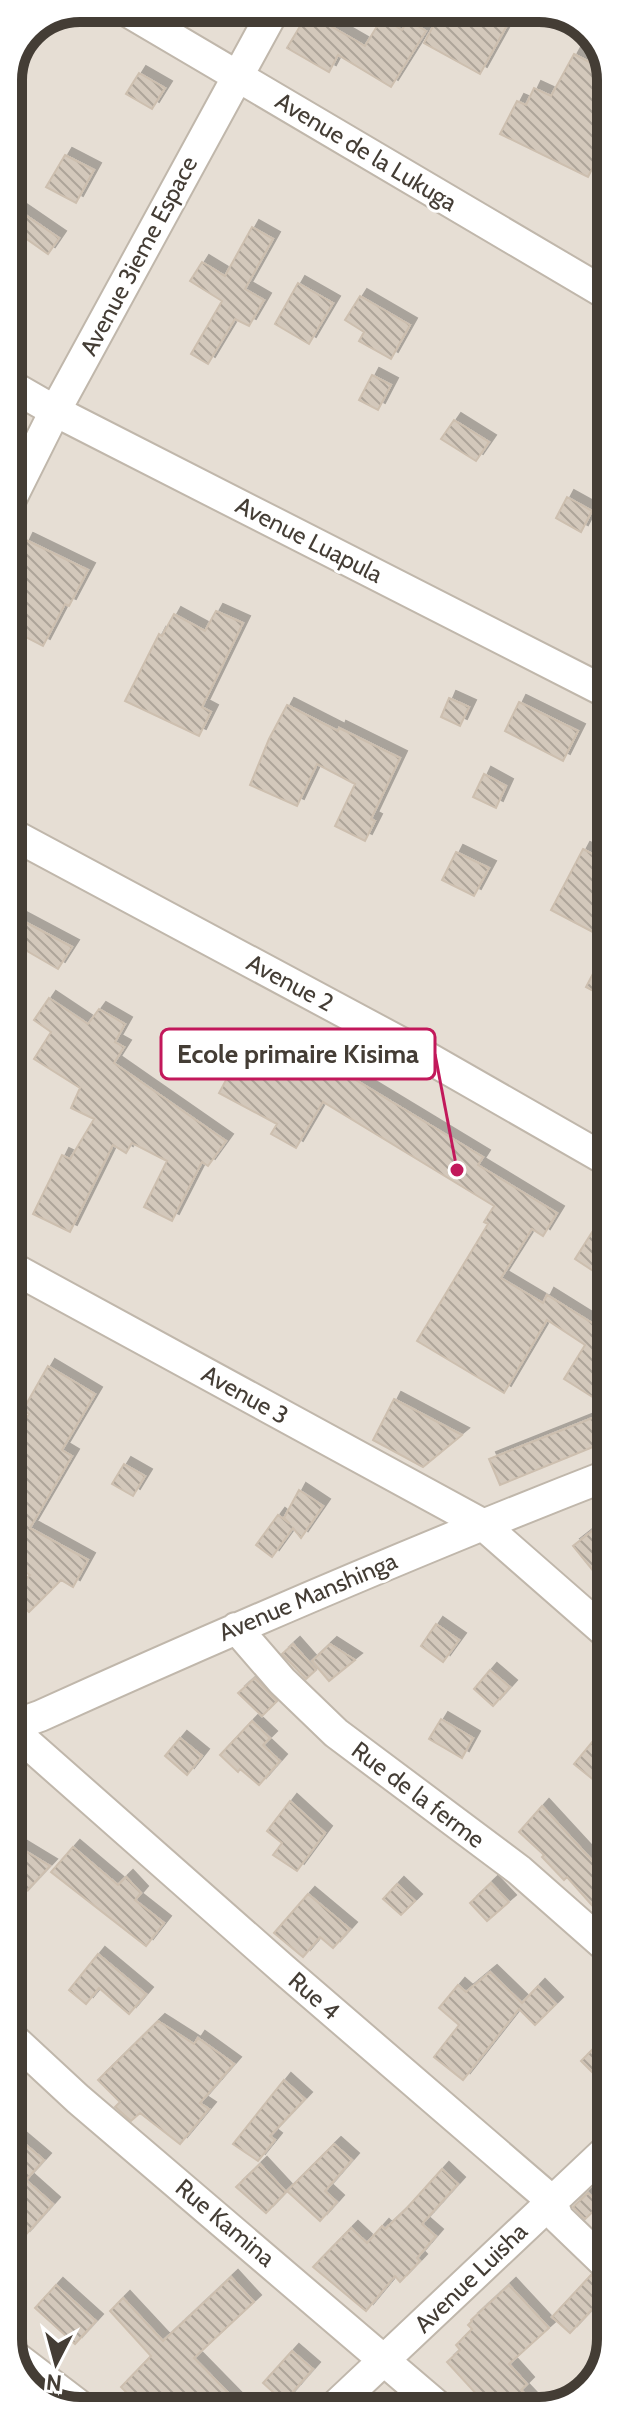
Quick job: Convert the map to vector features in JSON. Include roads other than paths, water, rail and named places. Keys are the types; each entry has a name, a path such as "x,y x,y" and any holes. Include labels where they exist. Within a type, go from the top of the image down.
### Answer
{"street":[{"name":"Avenue de la Lukuga","path":"146,22 597,288"},
{"name":"Avenue 3ieme Espace","path":"22,477 267,22"},
{"name":"Avenue Luapula","path":"22,392 597,687"},
{"name":"Avenue 2","path":"22,839 397,1040 597,1155"},
{"name":"Avenue 3","path":"22,1273 482,1524 597,1625"},
{"name":"Avenue Manshinga","path":"22,1722 482,1524 597,1479"},
{"name":"Rue de la ferme","path":"236,1628 282,1681 336,1733 519,1870 597,1939"},
{"path":"22,1707 40,1716"},
{"name":"Rue 4","path":"22,1739 271,1959 551,2200 558,2218 597,2256"},
{"name":"Rue Kamina","path":"22,2047 78,2099 427,2397"},
{"name":"Avenue Luisha","path":"345,2397 597,2159"},
{"path":"30,2368 65,2395"}],"place":[{"name":"Ecole primaire Kisima","path":"457,1170"}]}
